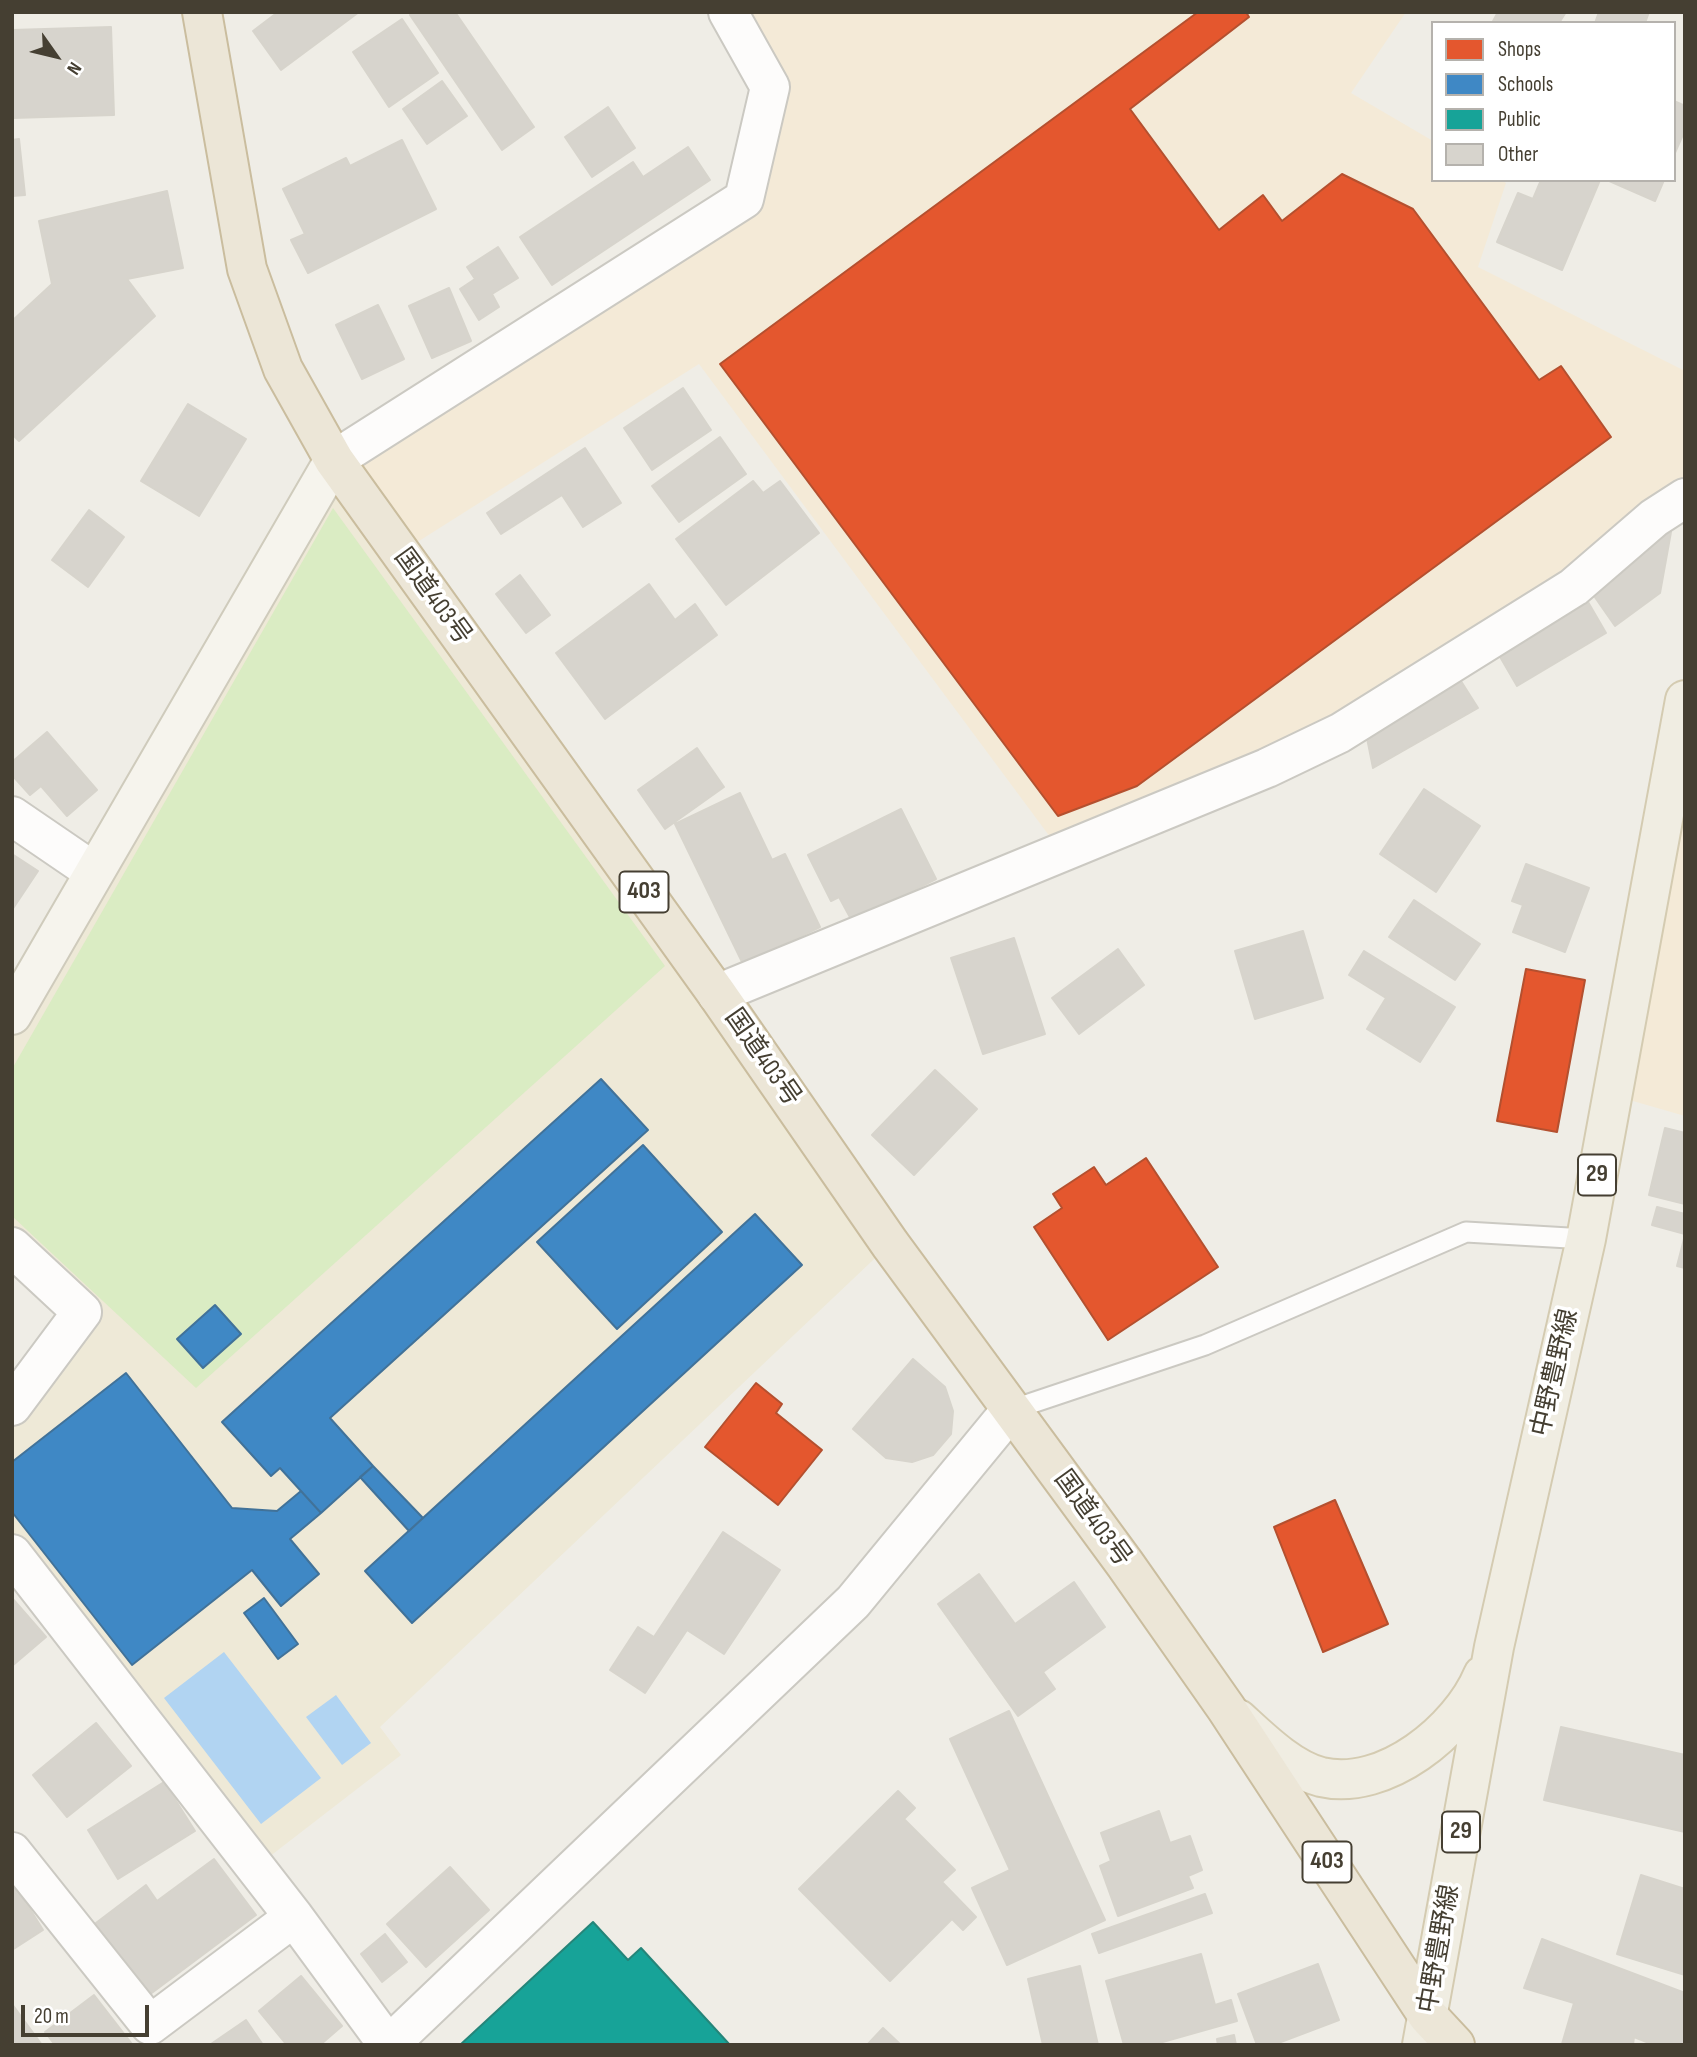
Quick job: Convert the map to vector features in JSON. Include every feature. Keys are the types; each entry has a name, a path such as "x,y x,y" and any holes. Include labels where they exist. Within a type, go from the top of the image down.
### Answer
{"highway":[{"name":"国道403号","path":"202,12 247,269 283,369 334,460 717,994 890,1244 1125,1564 1226,1708 1425,2030 1455,2045"}],"main road":[{"name":"中野豊野線","path":"1425,2030 1494,1647 1586,1239 1685,700"},
{"path":"1226,1708 1266,1744 1295,1765 1319,1776 1343,1780 1369,1776 1394,1766 1430,1743 1476,1690 1494,1647"}],"street":[{"path":"12,1015 334,460 744,199 770,87 728,12"},
{"path":"717,994 1267,768 1340,733 1574,587 1654,518 1685,498"},
{"path":"12,816 94,872"},
{"path":"12,1247 82,1311 12,1406"},
{"path":"12,1554 294,1917 388,2045 853,1602 1011,1410"},
{"path":"12,1852 150,2025 294,1917"}],"lane":[{"path":"1011,1410 1205,1345 1466,1232 1586,1239"}],"shaded area":[{"path":"728,12 1406,12 1351,93 1431,140 1431,182 1506,183 1478,267 1685,371 1685,498 1340,733 1062,853 699,364 400,553 334,460 744,199 770,87"},
{"path":"334,460 890,1244 380,1727 401,1755 256,1867 12,1554 12,1406 82,1312 12,1247 12,1015"},
{"path":"1685,700 1685,1116 1612,1095"}],"green space":[{"path":"333,508 665,966 196,1388 12,1216 12,1069"}],"water":[{"path":"224,1652 321,1778 261,1824 164,1698"},
{"path":"336,1695 371,1743 342,1765 306,1717"}],"building: Shops":[{"path":"1198,12 1246,12 1249,17 1130,109 1219,230 1263,195 1282,221 1342,174 1413,209 1539,380 1561,366 1611,437 1137,786 1058,816 720,364"},
{"path":"1526,969 1585,980 1557,1132 1497,1121"},
{"path":"1146,1158 1218,1267 1108,1340 1034,1227 1062,1208 1053,1194 1094,1167 1106,1185"},
{"path":"756,1383 782,1404 776,1413 822,1450 778,1505 705,1447"},
{"path":"1335,1500 1388,1624 1323,1652 1274,1527"}],"building: Schools":[{"path":"601,1079 648,1130 330,1418 373,1466 321,1513 280,1468 271,1476 222,1422"},
{"path":"643,1145 722,1232 617,1329 537,1242"},
{"path":"755,1214 802,1265 412,1623 365,1571"},
{"path":"215,1305 241,1334 203,1368 177,1339"},
{"path":"126,1373 232,1508 277,1511 301,1491 321,1513 290,1539 319,1574 281,1606 252,1570 132,1665 12,1512 12,1462"},
{"path":"373,1466 423,1518 409,1531 360,1477"},
{"path":"264,1598 298,1644 278,1659 244,1613"}],"building: Public":[{"path":"593,1922 628,1960 641,1948 730,2045 460,2045"}],"building: Other":[{"path":"278,12 359,12 281,70 253,31"},
{"path":"413,12 455,12 534,127 502,150 410,15"},
{"path":"1498,12 1566,12 1560,21 1493,21"},
{"path":"1599,12 1649,12 1646,21 1596,21"},
{"path":"402,19 438,73 389,107 353,52"},
{"path":"111,27 114,115 12,118 12,30"},
{"path":"442,81 467,116 427,144 403,109"},
{"path":"1676,102 1685,106 1685,130 1676,150"},
{"path":"608,107 635,148 592,177 565,137"},
{"path":"19,139 25,195 12,196 12,140"},
{"path":"402,140 436,209 308,273 291,240 305,234 283,189 346,158 350,166"},
{"path":"688,147 710,180 552,285 520,237 633,162 643,177"},
{"path":"1540,182 1599,182 1562,270 1497,242 1518,193 1533,199"},
{"path":"1612,182 1663,182 1655,201"},
{"path":"167,191 183,268 127,279 155,316 19,441 12,434 12,321 52,284 39,221"},
{"path":"498,247 518,278 492,294 499,307 479,320 460,289 475,279 467,267"},
{"path":"449,288 471,341 432,358 409,306"},
{"path":"378,305 404,359 362,379 336,325"},
{"path":"683,388 711,430 652,470 624,428"},
{"path":"188,404 246,439 199,516 141,481"},
{"path":"720,437 746,474 679,522 652,486"},
{"path":"585,448 621,503 583,527 562,495 501,534 487,513"},
{"path":"753,481 763,493 780,481 819,533 726,605 676,539"},
{"path":"89,510 124,537 88,587 52,560"},
{"path":"1658,530 1671,532 1660,593 1615,626 1592,593 1639,558"},
{"path":"520,575 550,615 526,633 496,594"},
{"path":"649,584 675,620 695,604 717,635 605,719 556,653"},
{"path":"1588,602 1606,633 1517,686 1499,655"},
{"path":"1459,678 1478,708 1373,768 1366,733"},
{"path":"47,732 97,790 67,816 41,786 30,795 12,775 12,762"},
{"path":"697,748 724,787 665,829 638,790"},
{"path":"1424,789 1480,826 1436,892 1380,854"},
{"path":"740,793 772,860 785,854 820,927 743,964 675,824"},
{"path":"901,809 936,879 852,921 839,897 831,901 808,855"},
{"path":"12,854 38,871 12,910"},
{"path":"1526,864 1589,888 1565,952 1513,932 1523,905 1512,901"},
{"path":"1414,900 1480,944 1455,980 1389,937"},
{"path":"1303,931 1323,998 1255,1019 1235,951"},
{"path":"1014,938 1045,1034 983,1054 951,958"},
{"path":"1118,949 1144,985 1079,1034 1052,998"},
{"path":"1364,951 1455,1007 1420,1062 1367,1029 1386,998 1349,975"},
{"path":"935,1070 977,1109 914,1175 872,1135"},
{"path":"1665,1128 1685,1133 1685,1204 1649,1195"},
{"path":"1657,1207 1685,1214 1685,1234 1652,1225"},
{"path":"1685,1235 1685,1268 1677,1266"},
{"path":"913,1359 945,1387 953,1411 951,1434 933,1455 912,1462 886,1458 853,1429"},
{"path":"723,1532 780,1570 724,1654 687,1630 645,1693 610,1670 638,1627 654,1637"},
{"path":"979,1574 1015,1624 1074,1582 1105,1627 1043,1672 1055,1689 1018,1716 938,1604"},
{"path":"12,1598 46,1637 12,1666"},
{"path":"1009,1711 1105,1920 1007,1965 972,1888 1010,1870 950,1739"},
{"path":"96,1723 131,1766 67,1817 33,1775"},
{"path":"1561,1727 1685,1755 1685,1832 1544,1800"},
{"path":"164,1782 195,1831 118,1879 88,1830"},
{"path":"898,1791 915,1808 904,1819 955,1870 942,1882 976,1917 963,1930 952,1919 890,1981 799,1889"},
{"path":"1159,1811 1170,1843 1190,1836 1202,1870 1188,1876 1193,1888 1118,1916 1100,1866 1111,1861 1101,1833"},
{"path":"214,1859 256,1915 145,1998 92,1926 146,1885 157,1901"},
{"path":"450,1867 489,1910 426,1967 387,1924"},
{"path":"1641,1875 1685,1889 1685,1975 1617,1954"},
{"path":"15,1885 43,1930 12,1950 12,1887"},
{"path":"1205,1894 1212,1913 1099,1953 1092,1934"},
{"path":"385,1934 407,1962 382,1982 361,1954"},
{"path":"1542,1939 1685,1993 1685,2045 1654,2045 1634,2037 1633,2045 1562,2044 1574,2003 1524,1988"},
{"path":"1201,1954 1215,2005 1231,2000 1237,2021 1152,2045 1124,2045 1106,1981"},
{"path":"1318,1964 1339,2020 1273,2045 1257,2045 1238,1994"},
{"path":"1080,1966 1098,2045 1043,2045 1028,1979"},
{"path":"301,1976 342,2026 320,2045 287,2045 259,2011"},
{"path":"94,1995 132,2044 55,2045 45,2032"},
{"path":"12,2004 42,2045 12,2045"},
{"path":"246,2020 263,2045 211,2044"},
{"path":"883,2028 901,2045 867,2045"},
{"path":"1234,2035 1236,2045 1218,2045 1217,2039"}]}
